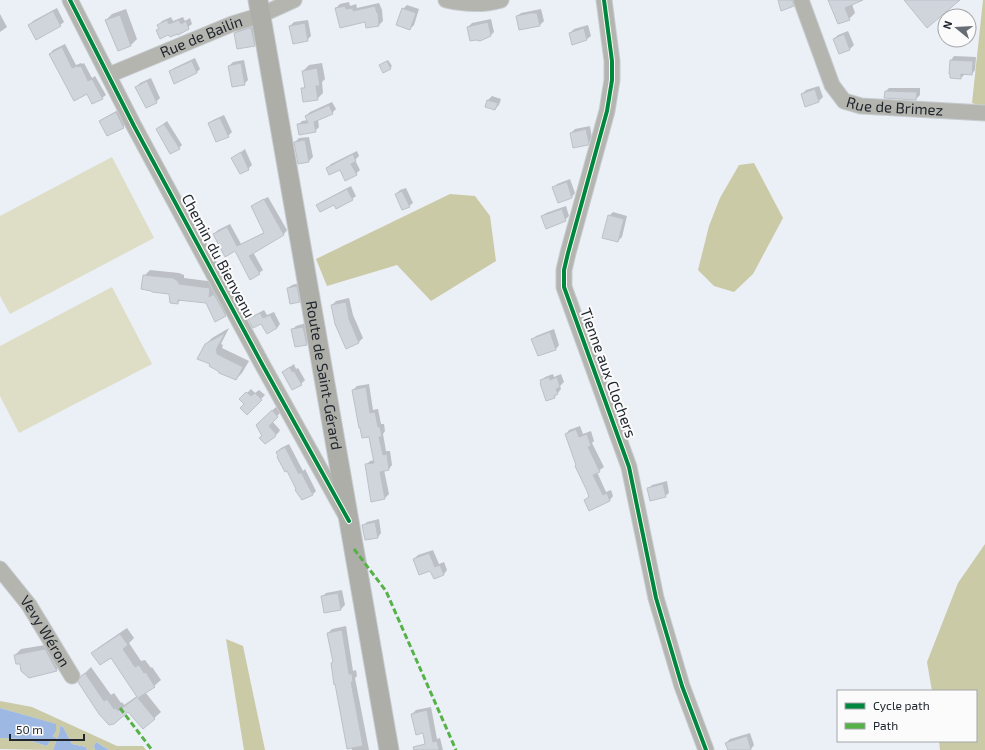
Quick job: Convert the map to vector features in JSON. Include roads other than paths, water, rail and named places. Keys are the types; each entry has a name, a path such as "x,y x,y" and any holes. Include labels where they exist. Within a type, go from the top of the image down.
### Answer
{"main road":[{"name":"Route de Saint-Gérard","path":"259,8 389,750"}],"street":[{"name":"Chemin du Bienvenu","path":"70,0 138,133 262,364 349,521"},
{"name":"Rue de Bailin","path":"109,75 232,24 259,8 294,0"},
{"path":"446,0 453,2 488,3 500,0"},
{"name":"Tienne aux Clochers","path":"604,0 612,61 612,80 607,111 564,270 564,287 629,467 656,598 682,686 706,750"},
{"name":"Rue de Brimez","path":"801,0 832,85 844,101 861,106 985,113"},
{"name":"Vevy Wéron","path":"0,569 29,605 72,676"}],"water":[{"path":"0,708 56,724 56,731 47,746 25,739 0,738"},
{"path":"60,726 63,727 72,744 86,747 87,750 53,750 59,734"},
{"path":"96,742 109,750 95,750 94,746"}],"waterway":[{"path":"49,736 60,742"}]}
